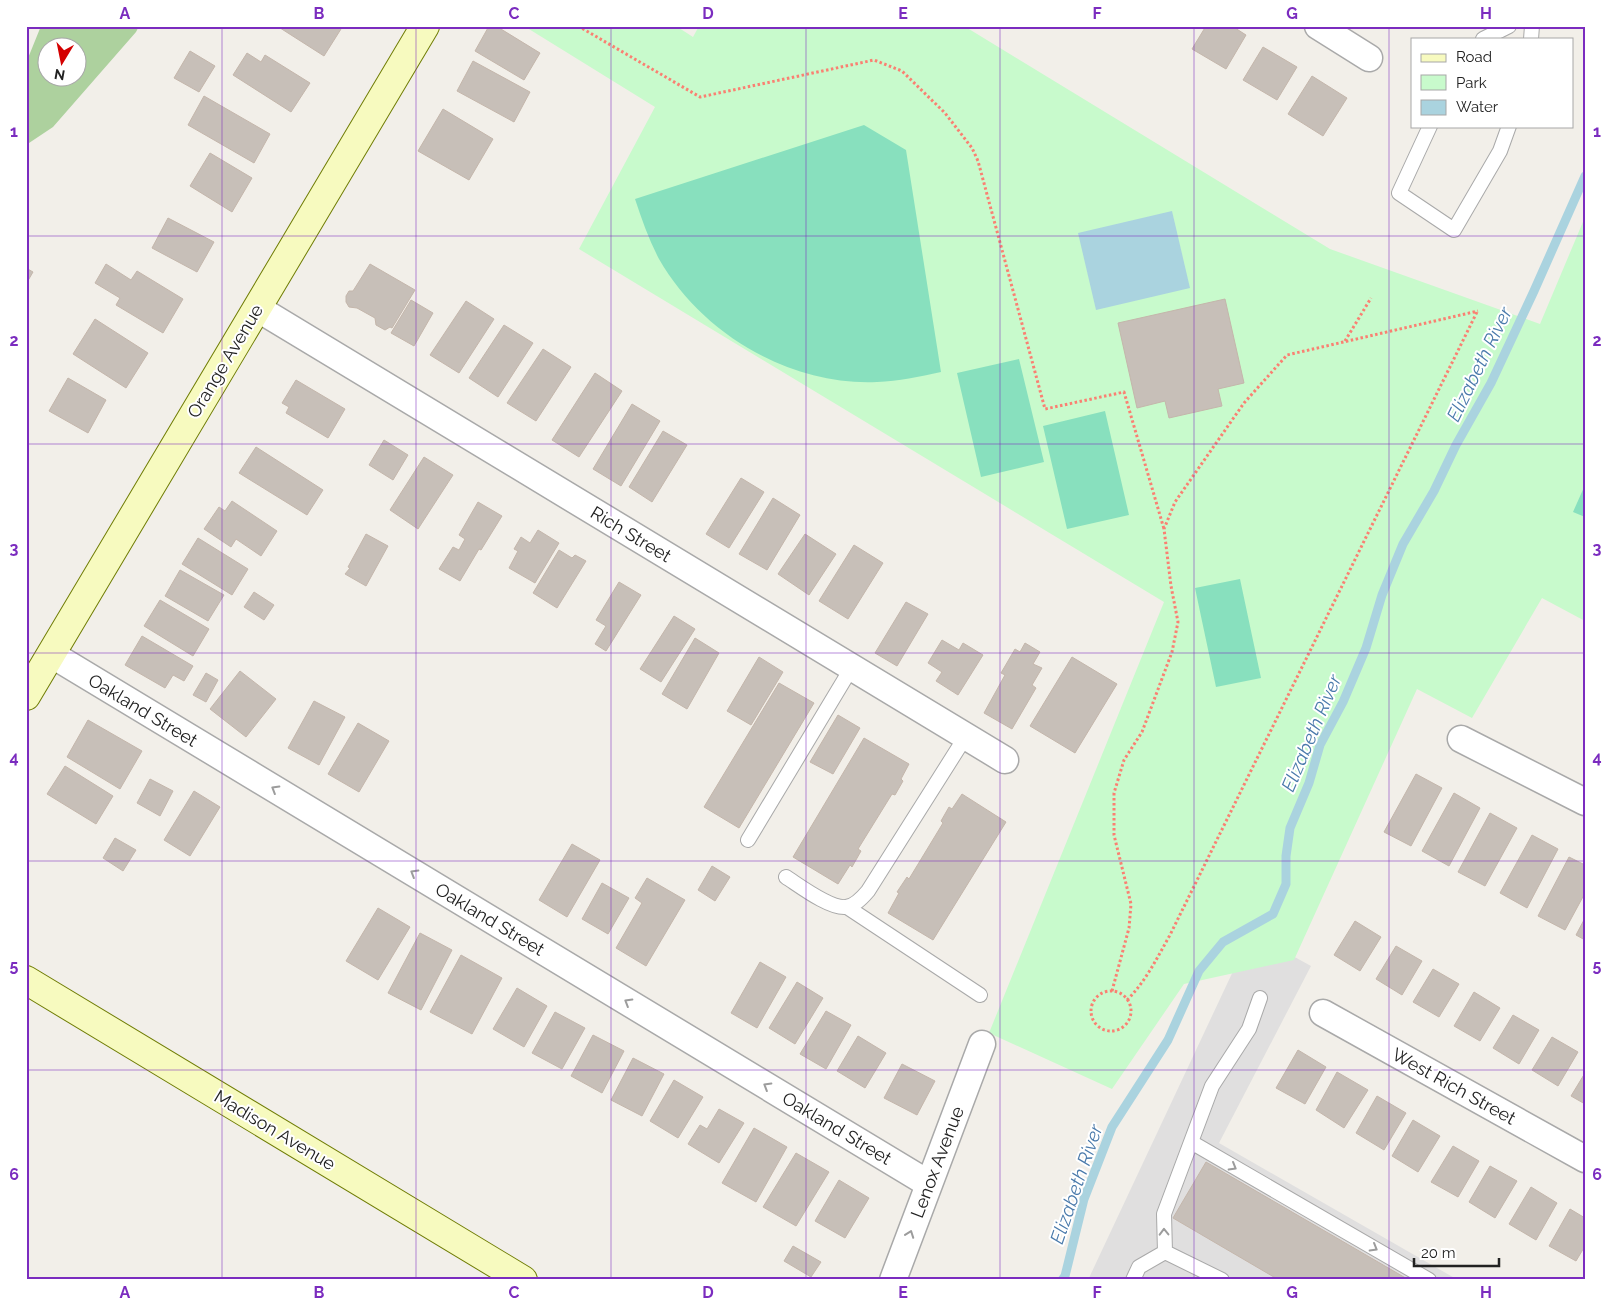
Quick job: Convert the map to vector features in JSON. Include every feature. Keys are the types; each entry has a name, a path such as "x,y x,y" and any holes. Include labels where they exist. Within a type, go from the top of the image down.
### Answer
{"street":[{"name":"Orange Avenue","path":"27,692 425,26"},
{"path":"1318,26 1369,58"},
{"name":"Rich Street","path":"257,308 1005,760"},
{"name":"Oakland Street","path":"51,654 928,1184"},
{"path":"1461,739 1585,802"},
{"name":"Madison Avenue","path":"26,980 523,1280"},
{"name":"West Rich Street","path":"1324,1013 1585,1159"},
{"name":"Lenox Avenue","path":"893,1280 982,1044"}],"lane":[{"path":"1485,38 1509,26"},
{"path":"1429,128 1399,194 1454,230 1500,151 1508,128"},
{"path":"748,840 852,667"},
{"path":"847,907 860,900 868,891 966,736"},
{"path":"786,877 833,905 847,907 980,995"},
{"path":"1164,1252 1164,1214 1212,1086 1249,1029 1260,998"},
{"path":"1191,1142 1429,1280"},
{"path":"1133,1280 1139,1267 1164,1252"},
{"path":"1164,1252 1222,1280"}],"path":[{"path":"578,26 700,97 874,60 902,71 945,113 972,148 978,161 1045,410 1124,392 1164,529 1171,586 1178,622 1172,652 1142,732 1124,760 1114,793 1114,835 1131,904 1129,928 1112,991"},
{"path":"1344,341 1371,298"},
{"path":"1127,1000 1138,989 1150,972 1170,935 1478,311 1287,355 1238,410 1175,502 1164,529"},
{"path":"1112,991 1119,992 1125,996 1130,1004 1131,1012 1128,1022 1123,1027 1113,1031 1102,1028 1094,1021 1092,1014 1095,999 1100,994 1112,991"}],"shaded area":[{"path":"1251,933 1311,966 1219,1143 1458,1280 1088,1280"}],"green space":[{"path":"41,26 139,26 136,32 88,87 88,38 38,38 38,88 87,88 53,127 26,145 26,63"},
{"path":"524,26 676,26 693,37 699,26 964,26 1330,249 1540,324 1585,217 1585,621 1542,598 1472,718 1417,689 1294,960 1184,984 1112,1089 989,1033 1164,602 579,249 655,107"},
{"path":"864,125 906,150 941,372 877,382 844,381 812,375 781,365 751,350 724,332 699,310 677,286 655,252 635,199"},
{"path":"1019,359 1044,462 981,477 957,373"},
{"path":"1105,411 1129,515 1067,529 1043,426"},
{"path":"1585,485 1585,517 1573,512"},
{"path":"1240,579 1261,678 1216,687 1195,588"}],"water":[{"path":"1172,211 1190,288 1096,310 1078,233"}],"building":[{"path":"277,26 336,26 341,29 324,56"},
{"path":"489,26 496,26 540,53 524,80 475,51"},
{"path":"1206,26 1232,26 1246,35 1226,69 1192,49"},
{"path":"1263,47 1297,67 1277,100 1243,80"},
{"path":"190,51 215,66 199,92 174,78"},
{"path":"247,53 261,62 265,55 310,83 291,112 233,75"},
{"path":"473,61 530,92 514,122 457,91"},
{"path":"1312,76 1347,98 1323,136 1288,114"},
{"path":"204,96 270,134 254,163 188,125"},
{"path":"443,109 493,139 469,180 418,151"},
{"path":"210,153 252,178 232,212 190,186"},
{"path":"168,218 214,242 197,272 152,248"},
{"path":"106,264 131,280 137,271 183,299 163,333 116,305 120,298 95,283"},
{"path":"370,264 415,290 392,328 390,327 385,330 376,325 375,318 357,308 349,307 346,302 346,296 349,291 353,291"},
{"path":"26,268 33,272 26,284"},
{"path":"1225,299 1244,383 1218,389 1222,406 1169,418 1165,401 1137,408 1118,323"},
{"path":"411,300 433,313 414,346 391,333"},
{"path":"466,301 494,319 459,373 430,355"},
{"path":"95,319 148,353 126,388 73,354"},
{"path":"504,325 533,343 498,397 469,378"},
{"path":"543,349 571,367 536,421 507,403"},
{"path":"595,373 622,391 579,457 552,440"},
{"path":"68,378 106,400 88,433 49,411"},
{"path":"296,380 345,409 328,438 286,413 289,407 282,403"},
{"path":"632,404 660,421 621,486 593,469"},
{"path":"663,431 687,445 652,502 629,487"},
{"path":"384,440 408,455 393,480 369,465"},
{"path":"256,447 323,490 307,515 239,473"},
{"path":"424,457 453,475 418,529 390,510"},
{"path":"741,478 764,492 729,548 706,534"},
{"path":"773,498 800,515 767,570 739,554"},
{"path":"232,501 277,531 261,556 236,539 231,547 204,529 219,507 225,511"},
{"path":"478,502 502,516 460,581 439,569 453,547 459,550 465,539 459,535"},
{"path":"538,530 559,543 535,583 509,568 518,551 514,549 521,537 530,543"},
{"path":"366,534 388,546 366,586 345,574 350,568 348,567"},
{"path":"805,534 836,554 809,595 778,574"},
{"path":"198,538 248,569 232,595 182,564"},
{"path":"854,545 883,563 848,619 819,601"},
{"path":"559,550 572,558 575,555 586,561 557,608 533,593"},
{"path":"180,570 224,595 208,621 165,596"},
{"path":"619,582 641,595 606,651 595,644 606,626 596,620"},
{"path":"254,592 274,605 264,620 244,607"},
{"path":"160,600 209,629 193,656 144,626"},
{"path":"906,602 928,614 897,666 875,653"},
{"path":"674,616 695,629 661,682 640,669"},
{"path":"142,636 193,666 184,681 173,675 165,688 125,665"},
{"path":"695,638 719,653 687,709 662,694"},
{"path":"942,640 959,650 963,643 983,655 958,695 936,681 942,672 928,663"},
{"path":"1025,643 1040,652 1033,664 1042,668 1032,685 1036,688 1012,729 984,713 1005,675 1001,673 1015,649 1020,652"},
{"path":"759,657 783,672 751,725 727,711"},
{"path":"1072,657 1117,684 1075,753 1030,726"},
{"path":"240,671 276,699 246,737 210,709"},
{"path":"206,673 218,680 206,702 193,695"},
{"path":"779,683 814,703 739,828 704,807"},
{"path":"314,701 345,717 319,765 288,748"},
{"path":"838,715 860,728 833,774 810,762"},
{"path":"88,720 142,751 120,789 67,757"},
{"path":"358,723 389,741 359,792 328,774"},
{"path":"864,738 909,764 901,779 903,781 895,795 892,794 858,849 861,851 852,867 850,865 838,884 793,857"},
{"path":"65,766 113,796 96,824 47,794"},
{"path":"1416,774 1442,788 1411,846 1384,832"},
{"path":"150,779 173,791 160,816 137,803"},
{"path":"194,791 220,807 190,856 164,840"},
{"path":"1454,793 1480,808 1449,866 1422,851"},
{"path":"962,794 1006,822 933,940 888,913 899,893 897,892 907,877 909,879 943,823 941,821 949,807 952,809"},
{"path":"1490,813 1517,828 1485,886 1458,872"},
{"path":"1532,835 1558,849 1527,908 1500,893"},
{"path":"115,838 136,850 123,871 103,858"},
{"path":"572,844 600,860 567,917 539,900"},
{"path":"1569,857 1585,865 1585,893 1565,930 1538,916"},
{"path":"712,866 730,877 715,901 698,890"},
{"path":"647,878 685,900 646,966 616,948 642,903 635,898"},
{"path":"602,883 629,898 608,934 582,919"},
{"path":"378,908 410,927 378,980 346,961"},
{"path":"1585,918 1585,940 1576,935"},
{"path":"1355,921 1381,937 1360,971 1334,955"},
{"path":"420,933 452,950 421,1010 388,993"},
{"path":"1396,946 1422,961 1402,995 1376,979"},
{"path":"461,955 502,978 472,1034 430,1012"},
{"path":"760,962 786,977 757,1028 731,1013"},
{"path":"1433,969 1459,984 1439,1017 1413,1002"},
{"path":"797,982 823,998 795,1044 769,1028"},
{"path":"517,988 547,1006 524,1047 493,1029"},
{"path":"1474,992 1500,1008 1480,1041 1454,1026"},
{"path":"826,1011 851,1025 826,1069 800,1054"},
{"path":"555,1012 585,1028 562,1069 532,1053"},
{"path":"1513,1015 1539,1030 1519,1064 1493,1048"},
{"path":"593,1035 624,1051 602,1093 571,1076"},
{"path":"858,1036 886,1053 865,1088 837,1071"},
{"path":"1552,1037 1578,1052 1558,1086 1532,1070"},
{"path":"1298,1050 1326,1067 1305,1104 1276,1088"},
{"path":"633,1058 664,1074 642,1116 611,1100"},
{"path":"902,1064 935,1081 917,1115 884,1098"},
{"path":"1337,1072 1368,1090 1344,1128 1316,1110"},
{"path":"1585,1073 1585,1104 1571,1096"},
{"path":"674,1080 703,1097 678,1138 650,1121"},
{"path":"1377,1096 1406,1113 1384,1150 1356,1133"},
{"path":"719,1109 744,1123 719,1163 688,1144 700,1125 707,1129"},
{"path":"1413,1120 1440,1136 1418,1172 1392,1156"},
{"path":"754,1128 787,1147 756,1202 722,1183"},
{"path":"1453,1146 1479,1161 1458,1197 1431,1182"},
{"path":"796,1153 829,1172 796,1226 763,1207"},
{"path":"1206,1162 1409,1280 1279,1280 1173,1218"},
{"path":"1490,1166 1517,1181 1495,1218 1469,1202"},
{"path":"839,1180 869,1198 845,1238 815,1221"},
{"path":"1531,1187 1557,1203 1536,1240 1509,1224"},
{"path":"1570,1209 1585,1218 1585,1246 1576,1261 1549,1246"},
{"path":"793,1246 821,1262 811,1277 784,1261"}],"waterway":[{"name":"Elizabeth River","path":"1062,1280 1065,1276 1084,1199 1112,1127 1168,1040 1199,971 1223,942 1273,914 1286,884 1286,856 1290,828 1309,783 1320,745 1343,702 1366,648 1382,595 1403,544 1434,491 1456,445 1491,383 1585,176"}]}
